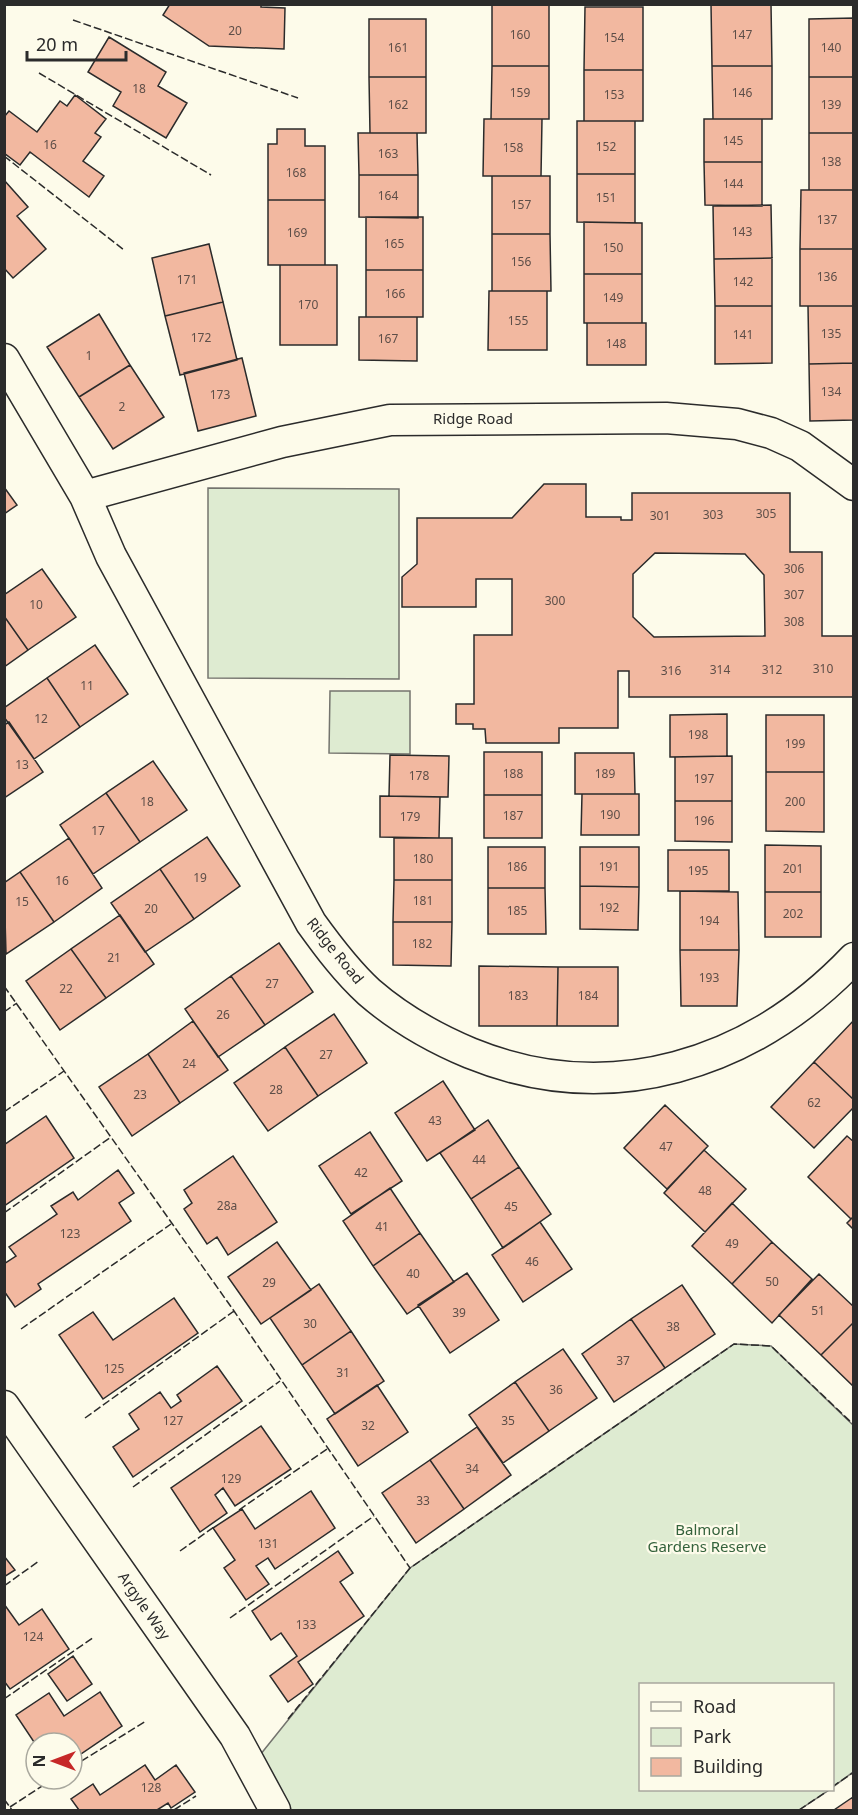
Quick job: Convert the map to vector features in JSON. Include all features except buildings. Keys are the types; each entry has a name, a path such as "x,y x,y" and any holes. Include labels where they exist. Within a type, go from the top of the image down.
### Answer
{"street":[{"name":"Ridge Road","path":"4,359 85,496 116,567 311,923 356,979 412,1024 458,1048 518,1069 573,1078 623,1078 672,1068 745,1042 788,1016 854,958"},
{"name":"Ridge Road","path":"85,496 282,442 390,420 666,418 737,424 771,433 800,446 854,485"},
{"name":"Argyle Way","path":"4,1406 236,1736 275,1810"}],"green space":[{"path":"208,488 399,489 399,679 208,678"},
{"path":"330,691 410,691 410,754 329,753"},
{"name":"Balmoral Gardens Reserve","path":"734,1344 771,1346 853,1425 853,1772 834,1786 834,1683 639,1683 639,1791 828,1791 799,1810 275,1810 252,1765 410,1568"}],"fence":[{"path":"73,20 298,98"},
{"path":"39,73 211,175"},
{"path":"4,156 124,250"},
{"path":"4,986 234,1311 410,1568"},
{"path":"4,1012 17,1003"},
{"path":"4,1112 64,1071"},
{"path":"4,1213 111,1137"},
{"path":"21,1329 171,1224"},
{"path":"85,1418 234,1311"},
{"path":"288,1719 410,1568 734,1344 771,1346 854,1425"},
{"path":"133,1487 280,1381"},
{"path":"239,1510 327,1449"},
{"path":"230,1618 374,1516"},
{"path":"180,1551 214,1527"},
{"path":"4,1586 39,1561"},
{"path":"4,1699 94,1637"},
{"path":"84,1760 146,1721"},
{"path":"834,1786 854,1772"},
{"path":"10,1807 35,1791"},
{"path":"799,1810 828,1791"},
{"path":"174,1810 196,1796"},
{"path":"4,1799 12,1810"}]}
